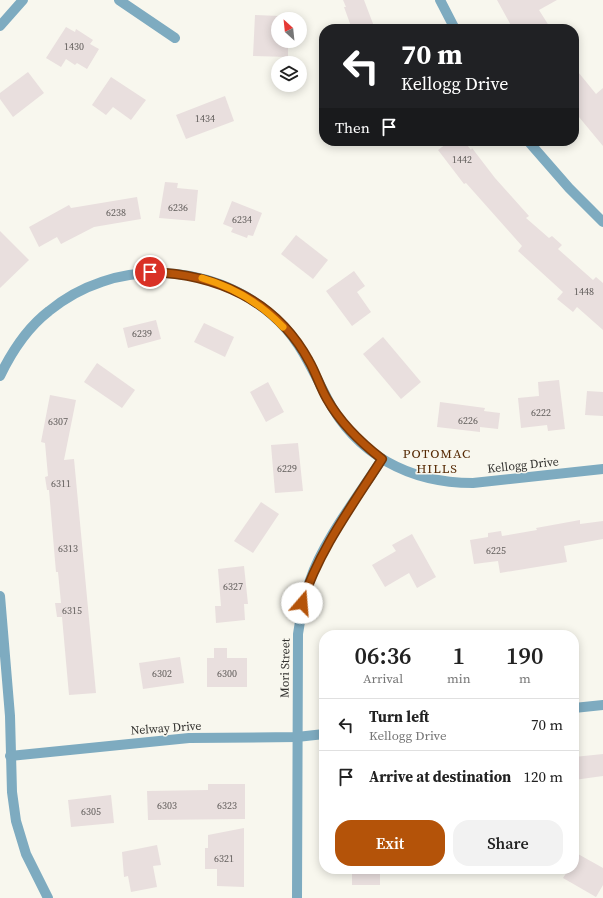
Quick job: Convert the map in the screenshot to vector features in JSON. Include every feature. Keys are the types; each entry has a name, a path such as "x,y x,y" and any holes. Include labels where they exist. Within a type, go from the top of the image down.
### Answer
{"street":[{"path":"0,26 23,0"},
{"path":"119,0 175,38"},
{"path":"440,0 452,24"},
{"path":"532,146 569,188 603,222"},
{"name":"Kellogg Drive","path":"0,376 11,354 27,332 47,312 77,292 100,282 126,275 150,272 176,273 203,278 228,287 250,299 272,315 291,335 308,360 327,399 341,421 358,440 382,459 403,471 426,479 451,483 472,483 603,469"},
{"name":"Mori Street","path":"298,898 298,634 302,603 310,579 324,550 382,459"},
{"path":"0,596 9,709 12,792 16,821 26,854 48,898"},
{"path":"579,707 603,705"},
{"name":"Nelway Drive","path":"10,756 136,742 189,738 297,737 319,735"}],"building":[{"path":"343,0 364,0 373,24 350,24 344,7 346,7"},
{"path":"497,0 557,0 539,10 548,24 510,24"},
{"path":"255,15 271,16 271,48 288,48 288,56 253,56"},
{"path":"66,27 75,32 76,29 93,40 90,44 99,49 87,69 77,63 75,65 66,59 61,67 46,58"},
{"path":"28,72 44,93 13,117 0,99 0,93"},
{"path":"579,73 596,94 603,88 603,146 579,117"},
{"path":"111,77 146,100 131,120 113,107 106,115 92,105"},
{"path":"225,96 234,121 186,139 176,115"},
{"path":"443,146 468,146 471,150 472,148 495,178 529,216 526,218 549,238 552,236 562,245 558,249 593,280 596,277 603,283 603,330 577,307 573,312 557,299 563,292 518,251 522,246 466,183 464,184 438,150"},
{"path":"165,182 178,183 177,188 198,190 195,221 159,218"},
{"path":"137,197 141,219 94,227 61,244 57,237 39,247 29,227 69,205 71,208"},
{"path":"232,201 262,213 253,236 248,235 247,238 231,232 233,228 223,224"},
{"path":"0,231 29,260 0,288"},
{"path":"296,235 328,260 313,279 281,254"},
{"path":"354,271 365,286 357,292 371,312 352,326 326,291"},
{"path":"156,320 161,339 128,348 123,328"},
{"path":"204,323 234,337 225,357 194,342"},
{"path":"383,337 421,382 401,399 363,354"},
{"path":"97,363 135,390 122,408 84,382"},
{"path":"559,380 565,429 548,431 547,425 521,428 518,398 539,396 538,382"},
{"path":"268,382 284,412 266,422 250,392"},
{"path":"587,391 603,392 603,416 585,415"},
{"path":"50,395 76,400 64,460 74,459 96,693 69,695 62,617 57,617 55,603 61,603 58,572 56,572 49,490 47,490 45,477 48,476 45,443 41,442"},
{"path":"440,402 485,408 484,411 500,413 498,429 480,427 480,432 437,427"},
{"path":"298,443 303,491 275,493 271,445"},
{"path":"261,502 279,514 253,553 234,541"},
{"path":"580,520 580,524 603,521 603,539 564,546 567,562 500,573 498,561 474,564 470,540 488,537 488,533 501,531 502,536"},
{"path":"412,534 436,577 417,588 409,573 385,587 372,565 396,551 392,545"},
{"path":"244,566 248,604 244,604 245,620 216,623 215,606 221,606 218,569"},
{"path":"214,648 227,648 227,658 247,658 247,687 207,687 207,658 214,658"},
{"path":"180,657 184,683 143,689 139,663"},
{"path":"603,754 603,776 579,779 579,756"},
{"path":"208,784 245,784 245,819 148,820 147,791 208,790"},
{"path":"111,795 114,823 71,827 68,800"},
{"path":"244,828 244,887 217,886 217,869 205,869 205,848 208,848 208,835"},
{"path":"157,845 161,865 153,866 157,887 131,892 128,876 124,877 122,852"},
{"path":"579,855 603,868 603,885 596,897 563,878 566,874 579,874"},
{"path":"352,874 380,874 380,885 352,885"}],"slow traffic":[{"path":"202,278 228,287 250,299 272,315 283,327"}],"district":[{"name":"POTOMAC HILLS","path":"437,460"}],"route":[{"path":"150,272 176,273 203,278 228,287 250,299 272,315 291,335 308,360 327,399 341,421 358,440 382,459 324,550 310,579 302,603"}]}
